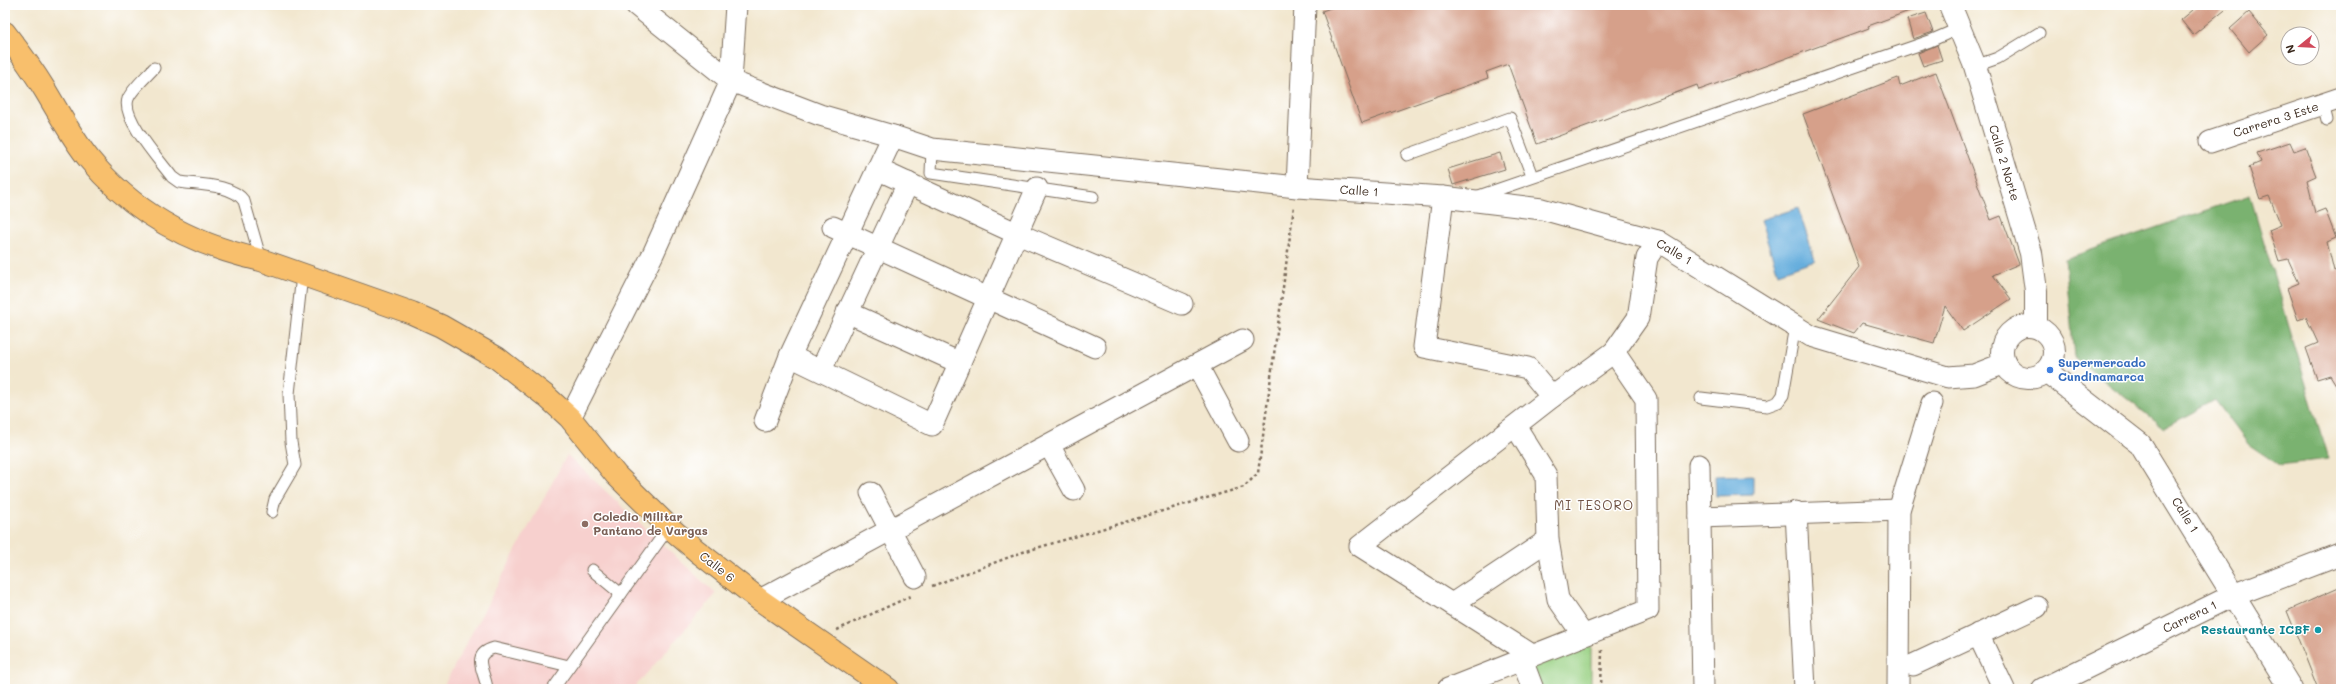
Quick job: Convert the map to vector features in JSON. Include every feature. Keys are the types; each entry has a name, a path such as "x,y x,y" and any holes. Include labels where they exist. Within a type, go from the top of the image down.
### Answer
{"main road":[{"name":"Calle 6","path":"5,33 45,90 80,146 120,192 156,219 196,241 231,253 260,260 412,313 448,330 509,367 547,396 570,418 616,475 669,527 760,600 883,688"}],"street":[{"name":"Calle 1","path":"636,5 731,80 820,116 893,136 932,149 1297,187 1443,196 1542,209 1658,241 1811,336 1948,377 1974,375 2005,363"},
{"path":"570,418 652,254 731,80 736,5"},
{"path":"1297,187 1305,5"},
{"name":"Calle 2 Norte","path":"1950,5 1975,66 2031,253 2036,291 2036,326"},
{"name":"Carrera 3 Este","path":"2210,142 2330,107"},
{"path":"765,421 790,356 820,292 840,231 877,169 893,136"},
{"path":"877,169 1018,234 1182,304"},
{"path":"821,370 848,309 908,183"},
{"path":"790,356 932,425 1018,234 1037,188"},
{"path":"1443,196 1424,347 1528,368 1552,397"},
{"path":"840,231 1095,347"},
{"path":"1533,689 1527,657 1452,604 1360,546 1516,427 1552,397 1614,352 1638,318 1647,258 1658,241"},
{"path":"820,292 848,309 960,363"},
{"path":"2021,326 2036,326 2047,334 2054,346 2054,355 2046,371 2039,376 2023,378 2016,375 2005,363 2002,348 2008,334 2021,326"},
{"path":"760,600 1243,340"},
{"path":"1448,689 1648,610 1646,399 1614,352"},
{"path":"1197,365 1238,441"},
{"name":"Calle 1","path":"2046,371 2140,444 2291,689"},
{"path":"1898,689 1899,510 1932,403"},
{"path":"1516,427 1546,475 1548,540 1558,600 1593,631"},
{"path":"1049,444 1074,490"},
{"path":"1699,465 1703,689"},
{"path":"871,493 921,586"},
{"path":"1700,517 1796,512 1899,510"},
{"path":"1796,512 1805,689"},
{"path":"1452,604 1548,540"},
{"name":"Carrera 1","path":"2042,689 2071,683 2234,595 2341,554"},
{"path":"1913,664 2037,607"},
{"path":"1978,634 2004,689"}],"lane":[{"path":"1470,200 1532,176 1930,41 1960,28"},
{"path":"1975,66 1998,58 2039,33"},
{"path":"154,68 128,99 128,110 134,125 172,177 179,182 232,190 240,194 244,201 260,260"},
{"path":"1407,155 1510,118 1532,176"},
{"path":"932,149 931,173 1093,197"},
{"path":"272,512 275,499 295,465 291,442 289,394 302,275"},
{"path":"1701,398 1767,406 1778,402 1783,395 1795,326"},
{"path":"553,689 669,527"},
{"path":"592,570 621,594"},
{"path":"487,689 480,666 482,656 487,650 494,648 569,666"}],"path":[{"path":"817,640 921,586 1002,559 1244,487 1252,481 1258,473 1297,187"},
{"path":"1593,631 1601,689"}],"shaded area":[{"name":"Coledio Militar Pantano de Vargas","path":"567,455 716,594 633,689 442,689"}],"green space":[{"path":"2250,195 2328,459 2279,465 2248,444 2215,400 2164,428 2074,357 2065,259"},
{"path":"1591,641 1591,689 1534,689 1525,668"}],"water":[{"path":"1798,208 1815,260 1778,273 1760,220"},
{"path":"1753,475 1753,495 1716,496 1715,476"}],"building":[{"path":"1339,5 1919,5 1920,7 1868,26 1869,28 1699,90 1697,85 1537,144 1508,64 1486,72 1488,78 1362,123 1322,11"},
{"path":"2199,5 2230,5 2193,35 2181,20"},
{"path":"2249,12 2268,35 2249,52 2230,29"},
{"path":"1926,13 1933,32 1913,39 1907,19"},
{"path":"1937,45 1942,60 1923,66 1918,53"},
{"path":"1936,72 1991,220 2001,216 2019,264 1993,275 2011,299 1963,331 1945,306 1934,343 1862,323 1854,333 1818,319 1859,267 1803,114 1898,78 1900,86"},
{"path":"2290,142 2294,151 2305,147 2316,176 2307,180 2315,213 2325,209 2336,238 2327,242 2334,271 2341,268 2341,393 2330,375 2317,379 2306,348 2318,343 2306,317 2298,320 2287,288 2299,283 2288,259 2279,261 2269,230 2281,225 2269,196 2260,199 2249,167 2261,162 2257,153"},
{"path":"1500,153 1505,169 1453,185 1448,169"},
{"name":"Restaurante ICBF","path":"2341,587 2341,689 2318,689 2287,611"}],"place":[{"name":"Supermercado Cundinamarca","path":"2050,370"},
{"name":"Coledio Militar Pantano de Vargas","path":"585,524"},
{"name":"Restaurante ICBF","path":"2318,630"}],"district":[{"name":"MI TESORO","path":"1594,505"}]}
